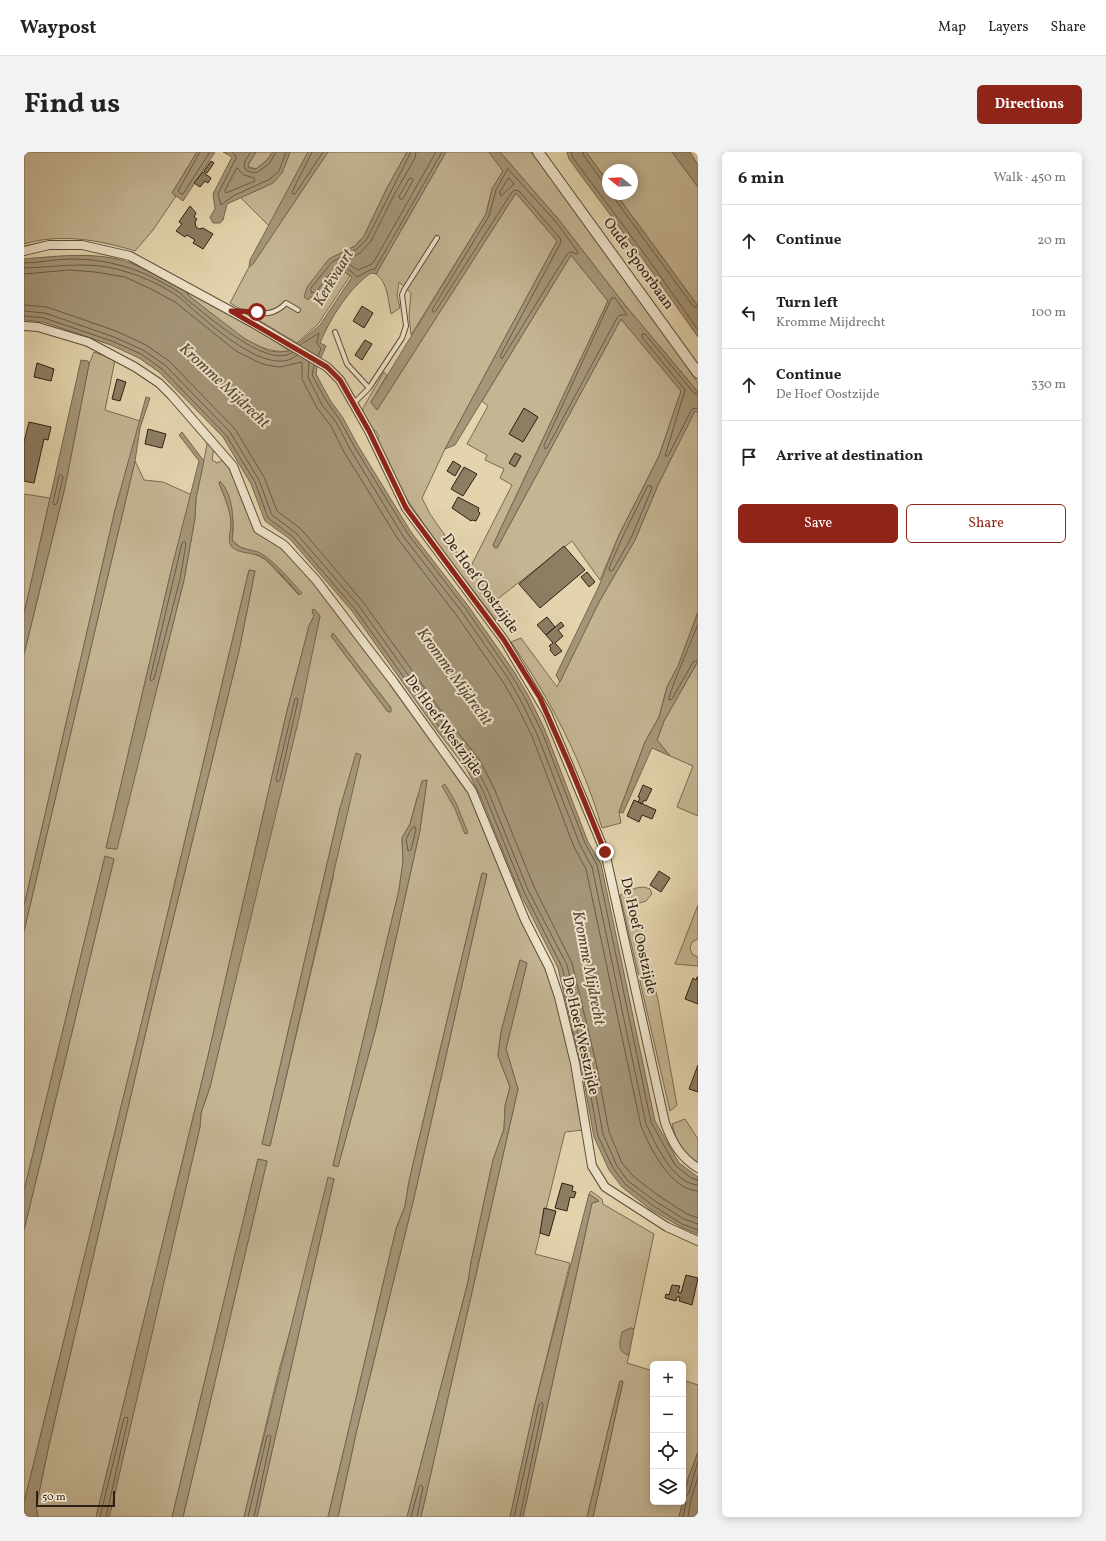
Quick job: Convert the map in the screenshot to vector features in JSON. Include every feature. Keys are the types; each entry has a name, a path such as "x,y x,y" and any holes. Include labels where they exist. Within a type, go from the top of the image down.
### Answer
{"street":[{"name":"Oude Spoorbaan","path":"540,153 698,373"},
{"path":"24,251 49,245 82,245 130,256 231,311 327,367 340,380 353,404"},
{"name":"De Hoef Westzijde","path":"24,326 38,327 88,342 135,367 159,383 233,466 258,528 284,545 316,580 393,682 472,791 525,920 549,967 559,997 575,1063 592,1166 605,1187 667,1227 698,1241"},
{"name":"De Hoef Oostzijde","path":"353,404 369,431 406,508 504,640 540,698 547,713 605,852 665,1123 672,1142 689,1162 698,1168"}],"lane":[{"path":"353,404 369,388 402,338 406,326 402,295 437,238"},
{"path":"231,311 270,314 279,311 286,303 298,310"},
{"path":"334,332 347,364 369,388"}],"shaded area":[{"path":"24,152 197,152 172,193 176,196 153,230 135,251 94,241 66,238 24,244"},
{"path":"256,152 273,152 266,161 256,169 249,167 248,165"},
{"path":"290,152 308,152 269,226 240,197 259,190 277,178 286,163"},
{"path":"328,152 407,152 387,188 364,236 355,246 329,259 310,297 317,297 338,272 342,270 350,276 318,324 297,343 230,303 249,267"},
{"path":"446,152 489,152 503,171 492,189 486,214 411,335 409,315 411,293 399,282 397,296 400,308 391,314 385,287 380,277 376,274"},
{"path":"500,152 531,152 629,283 698,383 698,392 625,305 559,220"},
{"path":"586,152 672,152 698,187 698,306 620,200 638,200 638,164 602,164 602,174"},
{"path":"516,193 557,241 445,449 422,498 430,514 469,570 512,485 500,478 504,469 485,460 487,455 467,444 488,406 482,401 571,255 608,301 493,545 495,548 497,548 621,319 681,391 659,456 619,535 600,580 572,541 495,601 503,613 496,620 445,554 403,494 376,442 379,437 376,431 369,428 363,415 363,408 384,372 387,375 371,402 377,410"},
{"path":"186,291 269,337 289,351 275,351 249,341 223,324 189,296"},
{"path":"94,352 115,360 105,410 140,421 115,510 24,906 24,654 65,487 89,364"},
{"path":"695,410 698,413 698,612 678,666 667,687 659,717 645,742 619,812 621,823 602,828 585,779 564,732 552,708 511,642 521,638 557,687 599,602 635,540 658,485"},
{"path":"208,440 214,448 212,460 217,463 223,460 235,475 243,492 254,530 285,551 326,596 467,785 549,967 570,1056 583,1130 565,1132 535,1254 570,1263 535,1404 510,1517 421,1517 518,1089 506,1049 527,963 520,960 501,1032 498,1055 510,1087 505,1106 504,1129 493,1160 468,1282 407,1517 338,1517 357,1429 413,1202 487,874 482,873 409,1181 405,1206 396,1229 328,1517 257,1517 334,1179 279,1370 244,1517 183,1517 267,1161 258,1159 172,1517 109,1517 200,1127 201,1113 210,1087 320,616 314,609 312,611 314,616 309,626 286,715 208,1056 96,1517 38,1517 36,1507 49,1445 154,997 239,651 255,571 249,570 144,1013 24,1503 24,1230 114,859 105,856 24,1191 24,931 135,461 144,480 163,482 192,495 173,563 106,848 116,849 184,580 195,518 196,498","holes":["219,483 231,511 233,524 232,540 240,547 263,555 299,595 266,560 232,546 230,538 230,513","333,633 391,708 388,712 331,636","427,780 420,830 376,1028 338,1166 333,1166 399,890 403,862 402,838 410,824 417,798","340,808 333,878 270,1146 262,1144"]},
{"path":"24,494 50,498 24,614"},
{"path":"698,661 698,816 677,807 693,766 670,756 657,740 664,721"},
{"path":"644,887 650,889 652,894 646,901 637,904 635,907 658,1000 677,1105 670,1111 620,895 636,888"},
{"path":"698,905 698,939 692,942 690,948 692,954 698,957 698,966 675,964"},
{"path":"685,1119 698,1139 698,1164 688,1156 681,1147 672,1124"},
{"path":"591,1191 602,1199 603,1204 654,1234 634,1329 631,1328 622,1332 626,1354 629,1355 627,1363 650,1370 650,1505 682,1505 679,1517 593,1517 623,1382 620,1381 587,1517 523,1517 592,1203 599,1201 589,1194"},
{"path":"686,1381 698,1385 698,1452 686,1487"}],"water":[{"path":"197,152 215,152 183,201 172,193"},
{"path":"223,152 256,152 248,165 249,168 256,169 266,161 273,152 290,152 282,173 273,183 227,204 223,220 220,223 213,223 210,217 215,209 213,194 232,157"},
{"path":"308,152 328,152 253,264 249,267 250,260"},
{"name":"Kromme Mijdrecht","path":"407,152 446,152 376,274 371,273 355,287 329,324 320,343 326,346 317,367 316,374 330,400 343,418 357,444 411,532 469,607 515,673 529,697 545,730 588,842 601,864 655,1121 679,1163 698,1177 698,1234 681,1227 650,1209 622,1187 609,1170 594,1137 582,1070 558,968 520,893 480,795 466,768 435,728 352,611 290,539 265,521 251,484 223,437 159,372 139,358 111,345 43,322 24,320 24,259 78,255 105,257 131,263 186,291 189,296 245,339 269,351 289,351 320,325 352,277 342,270 338,272 317,297 310,297 308,300 304,297 307,287 329,259 355,246 364,236 387,188"},
{"path":"489,152 500,152 559,220 625,305 698,392 698,413 695,411 658,485 635,540 599,602 560,682 556,675 599,586 619,535 659,456 681,391 621,319 497,548 495,548 493,545 608,301 571,255 455,445 445,449 557,241 516,193 377,410 371,402 486,214 492,189 503,171"},
{"path":"567,152 586,152 602,174 602,200 620,200 698,306 698,337 645,262 569,159"},
{"path":"672,152 690,152 698,165 698,187"},
{"path":"81,360 88,361 89,364 65,487 24,654 24,614"},
{"path":"146,397 150,398 140,428 135,461 24,931 24,906 115,510"},
{"path":"182,432 204,461 196,498 195,518 184,580 117,849 106,848 173,563 199,461 179,435"},
{"path":"220,481 228,494 232,509 232,540 235,544 258,552 273,562 302,593 300,595 265,559 260,556 241,552 231,546 229,541 231,525 230,514 219,483"},
{"path":"249,570 255,571 239,651 154,997 49,1445 36,1507 38,1517 24,1517 24,1503 144,1013"},
{"path":"314,609 320,616 299,718 210,1087 201,1113 200,1127 112,1506 109,1517 96,1517 208,1056 286,715 309,626 314,616 312,610"},
{"path":"698,612 698,661 664,721 657,740 670,756 652,748 623,813 619,812 645,742 659,717 667,687 678,666"},
{"path":"333,633 391,708 391,712 388,712 331,636"},
{"path":"356,753 361,755 270,1146 262,1144 340,808"},
{"path":"427,780 420,830 376,1028 338,1167 333,1165 399,890 403,862 402,838 410,824 422,781"},
{"path":"445,784 456,803 468,833 465,834 455,809 442,786"},
{"path":"105,856 114,859 24,1230 24,1191"},
{"path":"482,873 487,874 413,1202 357,1429 338,1517 328,1517 396,1229 405,1206 409,1181"},
{"path":"520,960 527,963 506,1049 518,1089 421,1517 407,1517 468,1282 493,1160 504,1129 505,1106 510,1087 498,1056 501,1032"},
{"path":"258,1159 267,1161 183,1517 172,1517"},
{"path":"328,1177 334,1179 257,1517 244,1517"},
{"path":"589,1194 599,1201 592,1203 523,1517 510,1517 535,1404"},
{"path":"631,1328 634,1329 629,1355 622,1351 620,1342 622,1332"},
{"path":"620,1381 623,1381 593,1517 587,1517"},
{"path":"698,1452 698,1517 679,1517 682,1505 686,1505 686,1487"}],"building":[{"path":"211,161 214,163 207,173 204,171"},
{"path":"203,172 211,178 208,183 205,181 200,187 194,183"},
{"path":"190,206 196,213 194,217 197,219 195,222 196,227 199,229 203,228 213,234 203,249 193,243 195,240 187,235 185,237 176,231 182,224 179,222"},
{"path":"362,306 373,313 364,328 353,321"},
{"path":"365,340 372,344 362,360 355,355"},
{"path":"37,363 54,369 51,381 34,377"},
{"path":"117,379 126,382 120,401 112,399"},
{"path":"524,408 538,417 523,442 509,434"},
{"path":"29,422 51,427 48,440 44,439 34,483 24,481 24,442"},
{"path":"148,429 166,434 162,448 145,444"},
{"path":"515,453 521,456 515,467 509,463"},
{"path":"453,461 461,466 455,476 447,471"},
{"path":"464,467 477,474 463,496 451,489"},
{"path":"458,497 479,508 478,511 480,513 476,521 471,521 452,508"},
{"path":"564,546 585,570 540,608 519,584"},
{"path":"587,572 595,582 589,587 581,577"},
{"path":"547,617 555,627 546,635 537,625"},
{"path":"561,622 564,626 558,630 563,636 555,643 562,651 555,656 550,650 551,648 549,646 553,643 546,635"},
{"path":"643,785 652,789 646,801 644,800 642,804 638,802 640,798 638,797"},
{"path":"634,800 656,810 652,819 642,815 639,822 627,816"},
{"path":"659,871 670,878 661,892 650,885"},
{"path":"697,977 698,1004 685,999 693,978 696,980"},
{"path":"698,1065 698,1092 689,1089"},
{"path":"562,1183 573,1186 572,1191 576,1192 574,1198 570,1197 567,1211 555,1208"},
{"path":"544,1208 556,1211 549,1236 540,1233"},
{"path":"686,1275 698,1278 692,1305 679,1301 680,1297 677,1297 676,1301 665,1298 666,1294 669,1295 672,1285 680,1286 678,1292 681,1293"}],"route":[{"path":"257,312 231,311 327,367 340,380 369,431 406,508 504,640 540,698 605,852"}],"water label":[{"name":"Kerkvaart","path":"334,278"}]}
